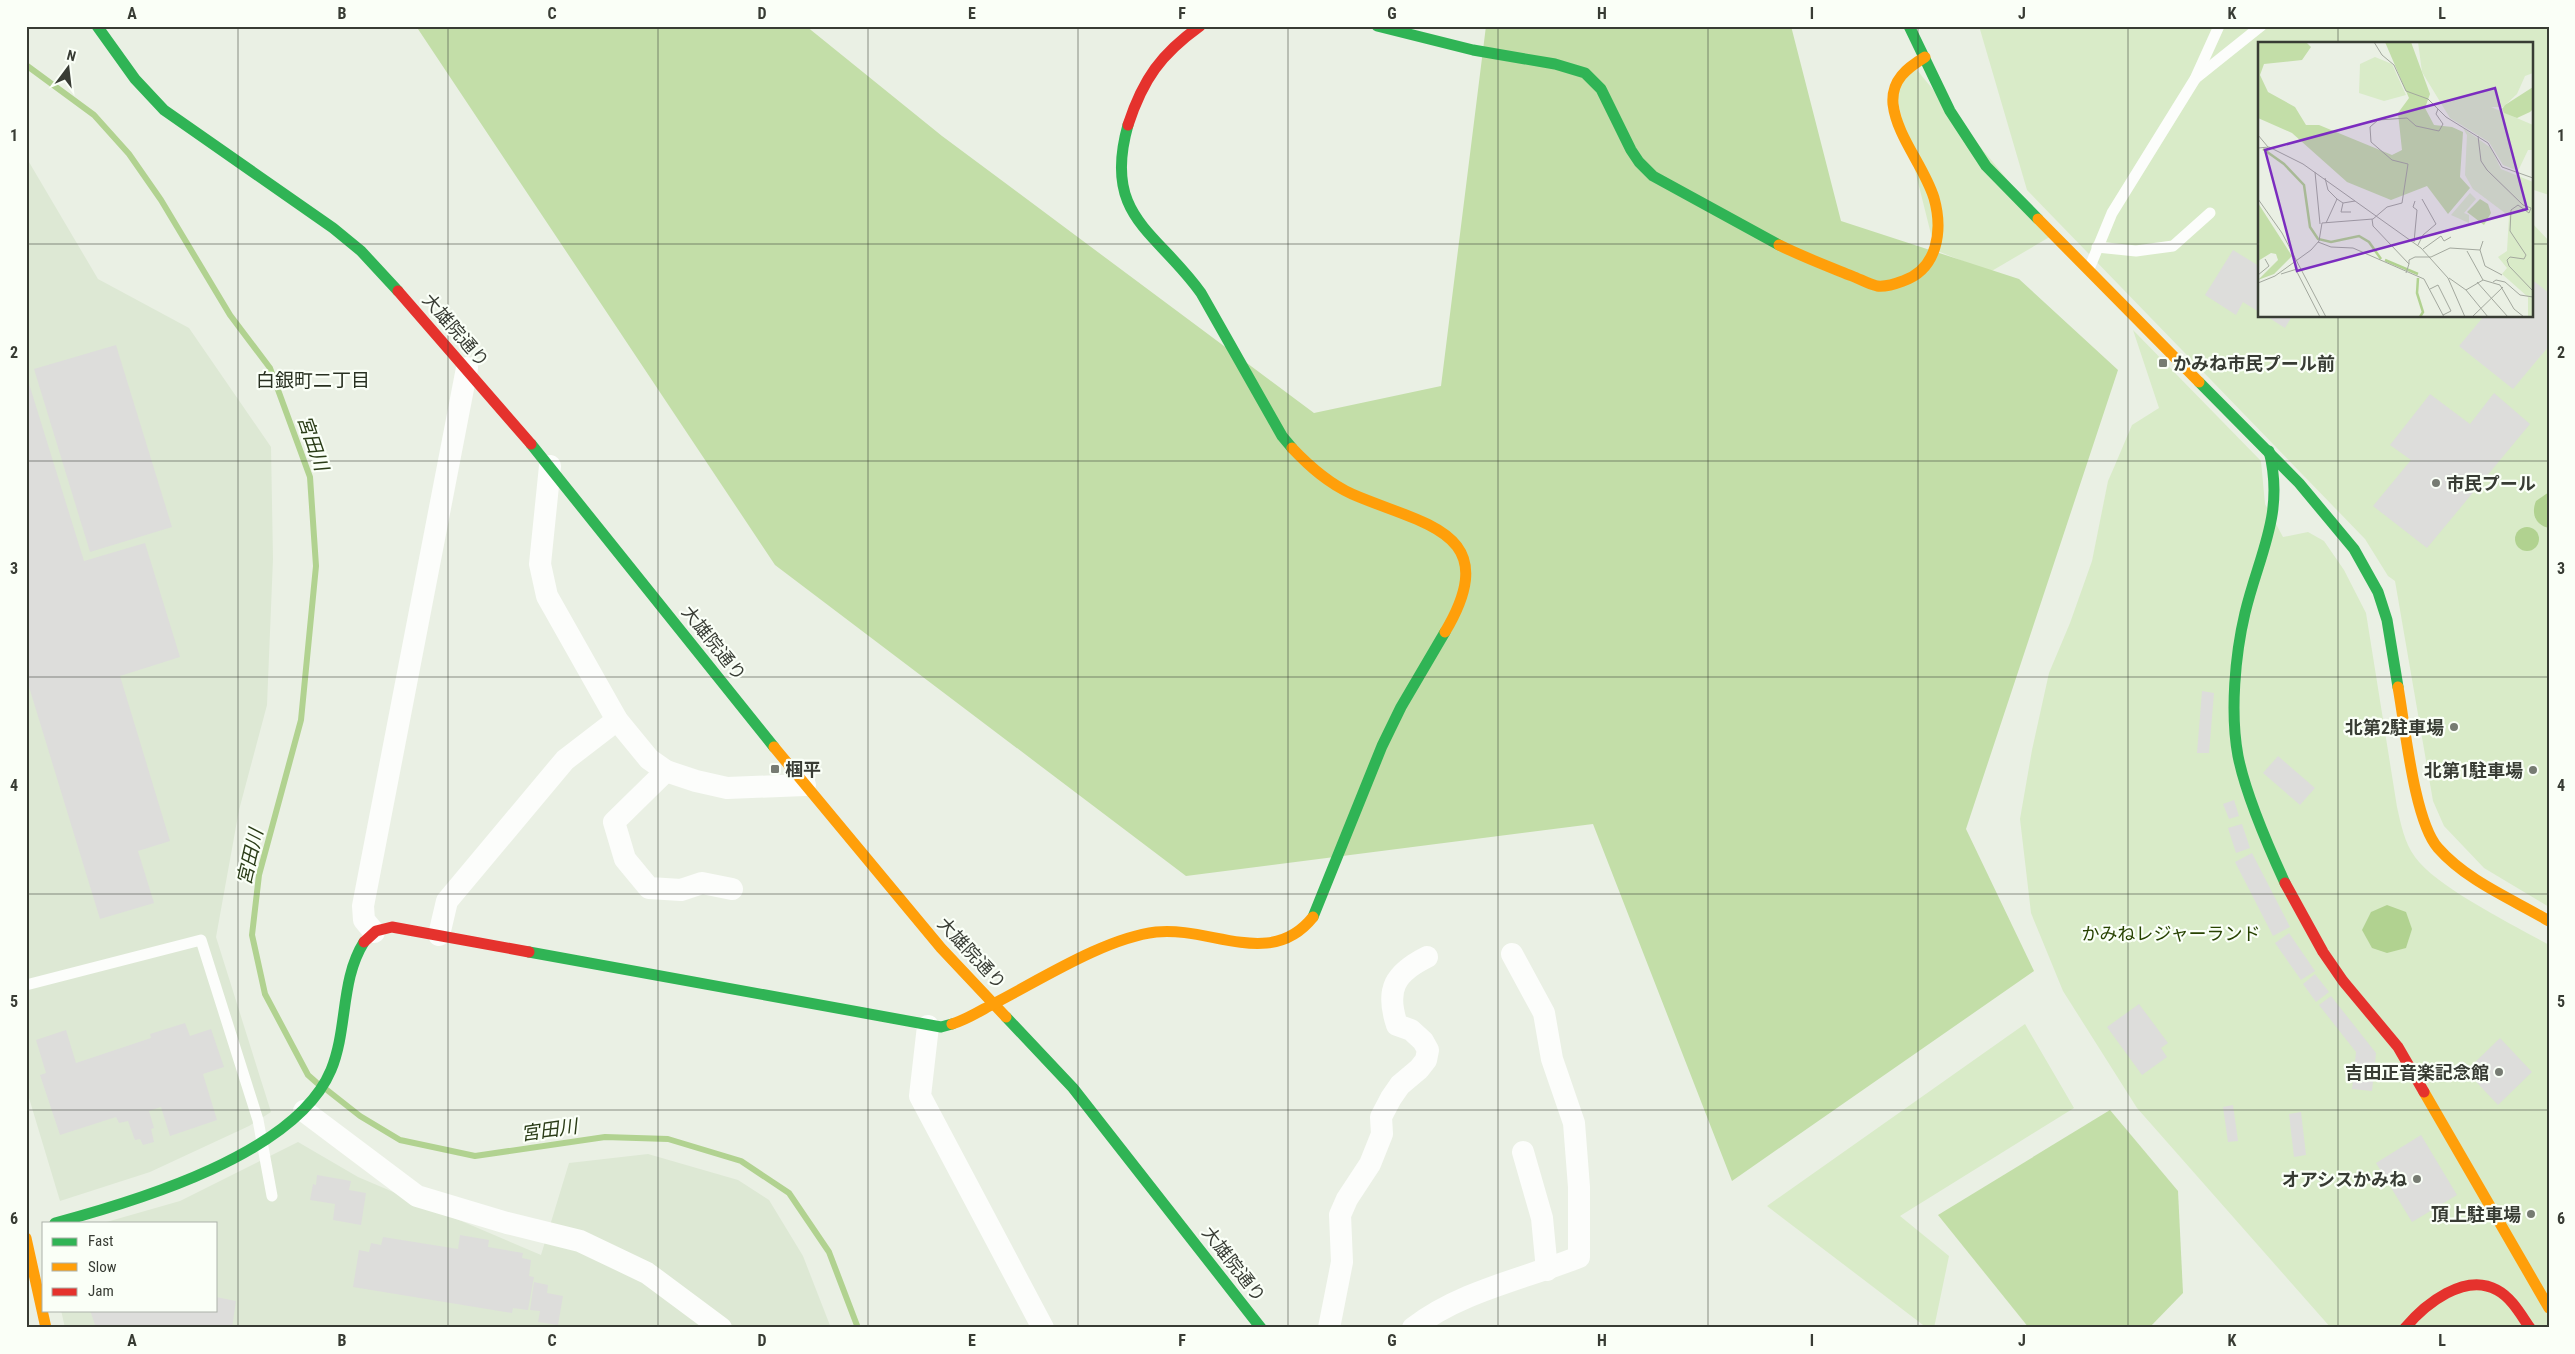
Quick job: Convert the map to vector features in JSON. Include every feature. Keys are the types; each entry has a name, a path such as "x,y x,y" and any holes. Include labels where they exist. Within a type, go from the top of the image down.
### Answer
{"street":[{"name":"大雄院通り","path":"97,26 143,89 164,110 333,228 362,251 550,466 805,785 941,948 1073,1088 1261,1328"},
{"path":"58,1222 153,1195 200,1177 279,1131 308,1107 330,1074 343,1030 353,967 359,951 374,932 392,927 941,1027 956,1023 993,1002 1129,938 1151,933 1176,932 1246,943 1271,943 1289,938 1302,930 1316,913 1366,783 1401,707 1458,610 1465,580 1462,554 1444,532 1422,520 1352,494 1327,481 1305,462 1282,436 1201,293 1186,272 1144,230 1132,212 1126,195 1122,169 1123,148 1136,101 1166,52 1200,26"},
{"path":"1377,26 1474,51 1565,66 1581,71 1592,78 1601,90 1628,146 1638,162 1653,176 1765,238 1831,269 1879,286 1905,281 1922,272 1936,250 1939,232 1938,206 1900,125 1894,104 1894,87 1902,73 1925,57"},
{"path":"1910,26 1950,111 1986,166 2268,450 2354,549 2378,592 2387,620 2419,806 2426,829 2436,847 2452,862 2549,921"},
{"path":"374,932 364,920 363,906 466,368"},
{"path":"2268,450 2275,467 2277,483 2270,527 2241,634 2236,718 2237,749 2264,835 2283,880 2309,929 2336,972 2383,1025 2398,1047 2546,1304"},
{"path":"550,466 540,564 547,596 618,720 649,759 666,771 696,781 727,788 805,785"},
{"path":"2306,512 2330,521"},
{"path":"2270,527 2285,514"},
{"path":"439,935 446,901 565,760 618,720"},
{"path":"666,771 614,822 625,859 649,888 681,890 702,883 732,889"},
{"path":"1414,1327 1443,1309 1475,1295 1579,1257 1579,1187 1574,1123 1552,1059 1544,1013 1512,954"},
{"path":"1329,1328 1342,1262 1340,1215 1347,1198 1370,1164 1382,1134 1381,1117 1391,1098 1400,1085 1419,1069 1426,1060 1428,1050 1423,1041 1411,1030 1397,1025 1391,1008 1392,995 1398,977 1409,967 1427,957"},
{"path":"928,1026 920,1096 1044,1328"},
{"path":"308,1107 417,1196 508,1223 580,1241 646,1273 720,1328"},
{"path":"1523,1152 1542,1218 1547,1270"},
{"path":"26,1238 42,1310"},
{"path":"2405,1328 2423,1306 2437,1298 2474,1286 2496,1289 2506,1297 2530,1328"},
{"path":"42,1312 46,1328"}],"lane":[{"path":"2089,270 2112,213 2195,79 2219,26"},
{"path":"2195,79 2261,26"},
{"path":"2097,247 2136,251 2173,246 2210,213"},
{"path":"26,985 201,940 258,1120 272,1196"},
{"path":"2429,1320 2437,1298"}],"shaded area":[{"path":"416,26 806,26 942,136 1314,413 1441,386 1486,26 1791,26 1841,221 2019,279 2118,370 1966,829 2034,971 1732,1181 1593,824 1186,876 775,565"},
{"path":"26,157 98,279 189,328 271,447 273,559 267,705 239,810 216,937 271,1112 249,1126 150,1172 60,1201 26,1088"},
{"path":"2549,492 2549,528 2537,521 2534,510 2536,501"},
{"path":"2527,527 2536,530 2539,539 2536,548 2527,551 2518,548 2515,539 2518,530"},
{"path":"2387,905 2406,912 2412,929 2406,948 2387,953 2372,948 2362,930 2371,912"},
{"path":"2110,1110 2178,1191 2183,1293 2149,1328 2029,1328 1938,1215"},
{"path":"298,1142 358,1177 541,1255 569,1163 648,1154 738,1180 769,1200 803,1256 831,1328 65,1328 61,1312 218,1312 218,1222 106,1222 180,1201"}],"green space":[{"path":"1979,26 2549,26 2549,195 2532,189 2532,42 2258,42 2258,318 2532,318 2532,223 2549,241 2549,907 2484,868 2444,826 2433,801 2395,581 2388,576 2365,539 2027,190"},
{"path":"1912,64 2053,235 1990,272 1935,250 1894,87"},
{"name":"かみねレジャーランド","path":"2133,330 2261,461 2265,504 2283,537 2308,532 2324,541 2344,570 2366,613 2397,807 2406,839 2415,857 2425,869 2457,893 2549,945 2549,1328 2331,1328 2137,1108 2063,991 2031,913 2020,819 2032,750 2049,673 2070,623 2092,561 2108,481 2132,425 2159,408"},
{"path":"2025,1024 2074,1108 1900,1216 1949,1256 1934,1328 1927,1328 1767,1206"}],"building":[{"path":"2233,250 2258,265 2258,311 2243,302 2236,315 2205,295"},
{"path":"2532,280 2549,293 2549,346 2513,389 2459,346 2482,318 2532,318"},
{"path":"2269,318 2291,318 2285,328"},
{"path":"116,345 172,527 90,552 34,369"},
{"path":"26,374 84,561 145,543 180,657 120,676 170,841 138,851 154,903 100,919 26,677"},
{"name":"市民プール","path":"2494,393 2530,424 2427,548 2373,506 2411,460 2390,445 2430,394 2470,424"},
{"path":"2202,691 2214,693 2209,753 2197,753"},
{"path":"2278,756 2315,788 2300,805 2263,773"},
{"path":"2234,800 2239,816 2229,819 2223,804"},
{"path":"2242,824 2250,848 2236,853 2228,828"},
{"path":"2252,853 2290,927 2273,936 2235,862"},
{"path":"2289,933 2315,971 2301,980 2275,943"},
{"path":"2315,974 2329,992 2316,1002 2303,984"},
{"path":"2331,996 2376,1053 2372,1091 2352,1089 2356,1052 2319,1005"},
{"path":"2139,1004 2168,1043 2161,1048 2167,1057 2142,1075 2107,1027"},
{"path":"185,1023 190,1036 211,1029 224,1067 203,1074 217,1120 170,1136 161,1107 149,1111 154,1128 151,1129 154,1142 143,1145 140,1139 135,1140 128,1121 119,1123 116,1117 60,1135 40,1075 46,1073 36,1040 66,1030 76,1063 151,1038 150,1034"},
{"name":"吉田正音楽記念館","path":"2500,1038 2532,1072 2498,1105 2466,1071"},
{"path":"2233,1105 2238,1141 2228,1142 2223,1107"},
{"path":"2301,1112 2306,1155 2294,1157 2289,1114"},
{"name":"オアシスかみね","path":"2421,1135 2457,1195 2412,1222 2376,1163"},
{"path":"317,1175 351,1181 349,1190 366,1193 361,1225 333,1220 335,1204 310,1200 313,1184 316,1185"},
{"path":"460,1235 489,1240 488,1247 523,1253 522,1258 531,1260 529,1276 534,1277 528,1310 513,1308 512,1313 353,1287 359,1250 369,1252 371,1243 381,1245 383,1237 458,1249"},
{"path":"534,1282 548,1285 547,1293 563,1296 558,1325 538,1322 540,1311 530,1310"},
{"path":"218,1297 236,1301 232,1328 96,1328 91,1312 218,1312"}],"waterway":[{"name":"宮田川","path":"26,65 94,115 129,154 161,200 230,315 270,368 310,477 316,566 301,720 259,875 252,935 265,994 308,1075 317,1083"},
{"name":"宮田川","path":"327,1090 360,1116 400,1140 475,1156 605,1137 668,1139 741,1161 789,1193 829,1252 858,1328"}],"traffic: fast":[{"path":"97,26 135,79 164,110 333,228 361,251 398,291"},
{"path":"1377,26 1473,50 1555,64 1585,73 1601,89 1631,150 1639,162 1653,176 1779,245"},
{"path":"1909,26 1950,111 1986,166 2038,219"},
{"path":"1128,125 1122,156 1122,181 1128,202 1138,220 1201,293 1282,436 1292,448"},
{"path":"2199,382 2299,483 2354,549 2378,592 2387,620 2398,687"},
{"path":"531,444 774,747"},
{"path":"2269,451 2273,474 2274,495 2272,514 2242,629 2236,665 2234,721 2238,756 2246,788 2285,883"},
{"path":"1313,917 1382,746 1401,707 1445,632"},
{"path":"59,1222 128,1202 211,1170 250,1150 285,1126 312,1100 331,1070 340,1038 351,972 364,942"},
{"path":"529,952 941,1027 952,1024"},
{"path":"1006,1017 1073,1088 1261,1328"}],"traffic: slow":[{"path":"1779,245 1877,286 1887,286 1915,275 1931,258 1937,235 1937,210 1930,186 1905,140 1893,104 1895,88 1901,76 1906,70 1925,57"},
{"path":"2038,219 2199,382"},
{"path":"1292,448 1335,485 1352,494 1428,525 1448,537 1461,552 1466,572 1461,598 1445,632"},
{"path":"2398,687 2407,748 2417,795 2430,835 2438,848 2476,880 2549,921"},
{"path":"774,747 941,948 1006,1017"},
{"path":"952,1024 973,1015 1073,961 1116,942 1136,936 1156,932 1177,932 1239,942 1259,943 1278,941 1296,933 1313,917"},
{"path":"2424,1092 2549,1308"},
{"path":"26,1238 42,1310"},
{"path":"42,1312 46,1328"}],"traffic: jam":[{"path":"1128,125 1140,94 1155,69 1174,47 1200,26"},
{"path":"398,291 531,444"},
{"path":"2285,883 2323,952 2343,981 2398,1047 2424,1092"},
{"path":"364,942 376,931 392,927 529,952"},
{"path":"2405,1328 2423,1309 2446,1293 2472,1285 2485,1285 2502,1293 2516,1307 2530,1328"}],"place":[{"name":"かみね市民プール前","path":"2163,363"},
{"name":"市民プール","path":"2436,483"},
{"name":"北第2駐車場","path":"2454,727"},
{"name":"椢平","path":"775,769"},
{"name":"北第1駐車場","path":"2533,770"},
{"name":"吉田正音楽記念館","path":"2499,1072"},
{"name":"オアシスかみね","path":"2417,1179"},
{"name":"頂上駐車場","path":"2531,1214"}],"district":[{"name":"白銀町二丁目","path":"313,380"}]}
